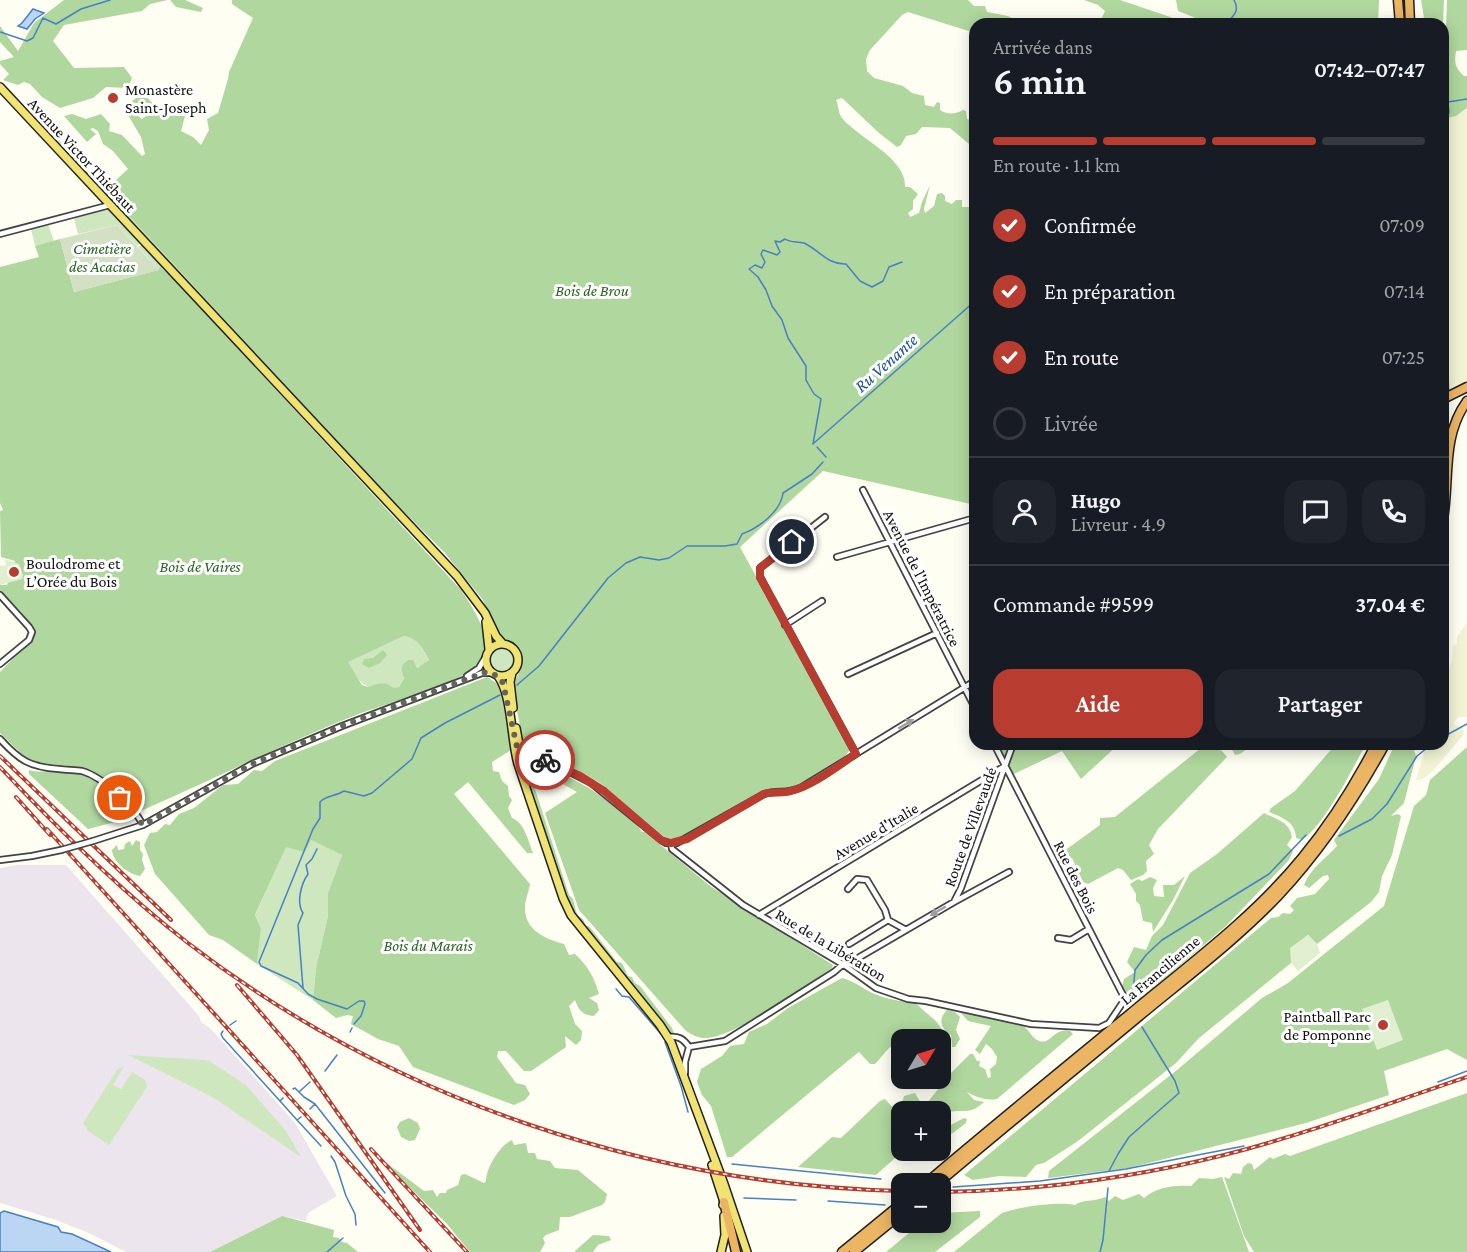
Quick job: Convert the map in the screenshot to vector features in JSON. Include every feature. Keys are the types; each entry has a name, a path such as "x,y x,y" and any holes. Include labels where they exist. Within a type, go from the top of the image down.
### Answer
{"highway":[{"path":"1398,0 1400,18"},
{"path":"1409,0 1410,18"},
{"path":"1449,396 1467,387"},
{"path":"1449,448 1450,436 1458,414 1467,401"},
{"name":"La Francilienne","path":"938,1173 1221,939 1272,892 1302,859 1345,800 1373,750"},
{"name":"La Francilienne","path":"950,1173 1226,944 1276,897 1307,864 1333,830 1382,750"},
{"path":"724,1202 736,1252"},
{"path":"842,1252 891,1212"},
{"path":"854,1252 891,1222"}],"main road":[{"name":"Avenue Victor Thiébaut","path":"0,87 450,568 477,601"},
{"path":"477,601 496,636 503,644"},
{"path":"477,601 488,628 489,649 485,658 488,669 506,690 514,751 563,898 571,915 668,1037 747,1252"},
{"path":"489,649 494,645 503,644 510,646 517,654 518,665 510,682 524,782"},
{"path":"495,675 512,674"},
{"path":"668,1037 724,1202 722,1207 725,1234 722,1252"}],"street":[{"path":"0,234 110,205"},
{"name":"Avenue de l'Impératrice","path":"863,490 969,697"},
{"path":"825,517 760,568 760,577 856,754"},
{"path":"837,556 969,520"},
{"path":"0,595 32,632 29,640 0,664"},
{"path":"785,625 822,601"},
{"path":"848,674 937,633"},
{"path":"459,681 479,668 485,658"},
{"path":"0,860 61,850 143,825 252,764 459,681 482,673 495,675"},
{"path":"671,843 687,839 764,794 778,791 786,793 802,787 969,684"},
{"path":"510,721 519,749"},
{"path":"0,740 15,756 30,765 81,771 98,777 109,786 143,825"},
{"name":"Rue de la Libération","path":"519,749 535,754 591,783 661,840 671,843 676,853 725,893 844,965 876,988 908,999 1031,1024 1099,1028 1109,1023"},
{"path":"997,750 1005,766"},
{"name":"Route de Villevaudé","path":"688,1047 725,1041 844,965 954,902 1011,750"},
{"name":"Avenue d'Italie","path":"759,915 1005,766"},
{"name":"Rue des Bois","path":"1005,766 1125,999 1109,1023"},
{"path":"954,902 1009,872"},
{"path":"848,889 857,879 867,880 885,909 888,920 906,930"},
{"path":"849,944 888,920"},
{"path":"1058,938 1071,940 1089,929"},
{"path":"668,1037 679,1038 688,1047 684,1068 691,1095"}],"shaded area":[{"path":"17,865 66,865 199,1016 201,1022 211,1029 295,1123 337,1196 308,1213 306,1221 282,1216 210,1252 126,1252 89,1233 53,1219 0,1203 0,868"}],"green space":[{"path":"64,0 168,0 150,4 142,11 64,25 53,41 74,68 124,67 132,78 128,88 106,87 93,98 60,108 42,97 30,84 24,82 18,85 3,80 9,74 0,61 14,57 0,42 0,26 18,51 34,23"},
{"path":"170,0 185,0 203,8 201,12 176,7"},
{"name":"Bois de Brou","path":"232,0 968,0 974,6 985,6 987,12 1012,18 969,18 969,31 908,12 902,15 870,50 866,59 867,71 874,78 903,86 912,93 924,96 925,105 934,107 937,102 940,103 940,110 943,112 966,111 969,120 969,144 950,128 922,127 916,134 906,136 901,145 897,147 842,98 836,100 842,118 890,158 904,177 905,187 910,187 918,194 913,201 913,209 908,213 910,217 919,213 930,185 925,213 934,206 937,194 942,193 945,201 952,204 956,200 962,200 962,207 969,207 969,504 823,471 740,547 850,749 846,755 820,774 798,786 760,792 689,834 668,838 654,830 596,780 531,751 523,741 512,686 520,671 522,657 518,649 499,637 483,600 444,552 387,495 105,190 128,169 113,151 103,144 98,131 90,129 96,134 87,142 64,116 72,114 86,119 101,114 110,124 109,131 122,135 142,156 145,154 141,137 128,115 133,112 142,119 148,115 144,103 133,105 131,103 144,94 156,107 155,115 185,116 181,131 193,137 201,145 209,130 207,119 218,113 229,72 253,18 232,4"},
{"path":"1084,0 1120,0 1173,18 1102,18 1105,11 1098,5"},
{"path":"1176,0 1379,0 1378,18 1196,18 1178,11"},
{"path":"1421,0 1444,0 1443,18 1424,18"},
{"path":"1447,0 1467,0 1467,50 1456,51 1455,58 1459,70 1467,76 1467,108 1456,116 1449,118 1449,18 1446,18"},
{"path":"1467,109 1467,384 1450,390 1449,118"},
{"path":"55,137 320,422 306,411 71,158"},
{"path":"107,208 138,239 140,243 137,246 117,225 78,234 75,216"},
{"path":"48,224 54,241 35,246 31,229"},
{"name":"Cimetière des Acacias","path":"117,225 159,270 74,292 60,239"},
{"name":"Bois de Vaires","path":"60,239 74,292 158,270 160,267 173,278 461,590 477,617 485,637 484,657 478,665 454,680 329,726 143,810 137,807 145,797 120,778 114,784 83,768 29,761 0,733 0,672 31,640 32,633 22,613 0,591 0,585 7,585 15,561 1,557 0,511 3,510 0,503 0,267 39,257 35,246","holes":["404,636 419,645 429,660 417,668 413,660 408,660 403,664 401,669 404,678 399,687 393,688 384,683 368,687 362,685 348,662"]},
{"path":"141,245 173,278 163,268 159,270 138,247"},
{"name":"Boulodrome et L’Orée du Bois","path":"5,559 19,564 23,575 22,579 0,585 0,566 6,565"},
{"path":"1467,623 1467,717 1458,717 1453,724 1462,727 1464,734 1432,772 1421,780 1416,780 1425,750 1449,750 1449,670 1457,637"},
{"path":"404,636 416,641 429,661 416,668 408,660 403,664 401,669 404,677 399,687 379,689 367,686 357,677 347,662"},
{"path":"501,647 511,651 515,661 511,671 501,675 491,671 487,661 491,651"},
{"path":"383,650 387,655 380,663 369,668 362,664 364,659 373,658"},
{"name":"Bois du Marais","path":"487,677 501,686 511,750 492,762 493,771 499,772 502,781 508,786 512,800 508,808 512,818 523,828 533,853 527,853 468,782 454,794 530,884 525,907 528,922 543,936 564,944 569,955 575,954 580,958 590,972 599,994 589,998 597,1003 599,1010 594,1016 582,1012 575,1000 569,1006 575,1024 582,1031 581,1040 576,1045 565,1036 566,1047 531,1071 524,1071 506,1051 498,1051 497,1057 516,1083 525,1085 530,1094 525,1100 514,1105 413,1067 399,1046 378,1039 351,1024 353,1016 336,1018 313,1000 316,968 328,916 328,893 342,855 311,840 305,852 286,847 255,915 261,929 257,964 223,940 209,935 155,874 144,845 150,833 157,832 165,824 170,825 179,814 194,808 223,785 238,784 254,770 262,771 275,761"},
{"path":"1467,747 1467,1060 1447,1049 1384,1071 1389,1095 1306,1123 1129,1168 1048,1178 1049,1171 1177,1070 1262,998 1288,983 1384,906 1414,806 1426,795 1430,780"},
{"path":"1000,750 1112,750 1081,779 1062,751 1012,775"},
{"path":"1199,750 1219,750 1227,757 1158,829 1149,845 1154,854 1146,861 1147,871 1143,875 1131,880 1123,870 1118,868 1088,884 1083,882 1072,858 1057,866 1053,859 1100,825 1100,818 1115,817"},
{"path":"1232,750 1246,750 1240,754 1235,755"},
{"path":"1331,750 1363,750 1320,822 1302,840 1296,838 1291,824 1269,812 1271,808 1295,791"},
{"path":"1392,750 1415,750 1416,756 1404,803 1391,816 1398,814 1401,816 1392,855 1382,876 1379,892 1371,902 1317,944 1308,935 1291,948 1291,963 1199,1038 1176,1063 1078,1141 1044,1163 1036,1165 1026,1177 1000,1176 973,1180 964,1175 1271,918 1283,913 1290,914 1294,910 1290,906 1297,898 1315,894 1329,879 1328,875 1323,876 1309,888 1304,885 1307,879 1337,846 1334,840 1379,779"},
{"path":"533,763 568,776 598,794 710,886 833,965 832,968 753,1020 720,1035 704,1038 686,1031 579,910 545,813 577,792 533,767"},
{"path":"29,770 68,772 89,776 109,788 123,810 115,822 88,829 29,774"},
{"path":"531,785 535,789 577,915 583,919 586,926 589,926 617,962 622,963 628,976 640,986 672,1028 674,1033 671,1035 577,920 565,898 529,790"},
{"path":"1264,813 1282,822 1291,832 1292,837 1287,845 1293,851 1289,860 1226,926 1135,1004 1122,987 1124,979 1135,972 1127,962 1134,947 1146,950 1152,936 1163,925 1190,873 1217,854"},
{"path":"136,840 140,842 145,869 140,876 122,867 115,859 112,850 117,845 118,850 124,849 125,844 130,841 132,846"},
{"path":"311,840 342,855 328,893 328,916 316,968 313,1000 257,964 261,929 255,916 286,846"},
{"path":"1185,876 1153,932 1152,923 1143,921 1140,905 1136,901 1136,894 1130,884 1138,879 1142,881 1150,877 1157,880 1153,888 1154,896 1164,897 1163,885 1174,885"},
{"path":"1308,935 1317,944 1320,953 1298,971 1291,963 1290,948"},
{"path":"842,978 883,997 915,1002 934,1019 941,1029 891,1029 891,1047 875,1064 870,1064 859,1052 732,1157 727,1157 711,1106 702,1095 697,1082 701,1069 722,1056 730,1046 744,1044 749,1032 767,1024 788,1008"},
{"name":"Paintball Parc de Pomponne","path":"1388,1000 1403,1040 1377,1050 1362,1009"},
{"path":"947,1010 955,1012 960,1017 956,1030 960,1039 955,1047 952,1047 951,1029 944,1029 942,1017"},
{"path":"960,1012 1021,1025 1034,1038 1043,1042 1060,1031 1070,1031 1073,1034 997,1099 981,1098 967,1092 974,1100 984,1102 971,1110 951,1112 951,1101 929,1101 938,1089 951,1089 951,1073 970,1054 980,1061 979,1066 985,1069 988,1078 991,1077 990,1069 996,1064 997,1057 986,1044 980,1054 975,1050 991,1026 968,1021"},
{"path":"128,1055 211,1062 246,1085 286,1131 301,1157 214,1098"},
{"path":"124,1066 113,1085 121,1089 132,1072 145,1080 147,1087 109,1145 87,1130 83,1123 117,1070"},
{"path":"915,1093 920,1101 903,1101 904,1096"},
{"path":"1467,1093 1467,1252 1254,1252 1244,1236 1224,1177 1229,1179 1233,1173 1241,1174 1243,1167 1248,1163 1252,1164 1254,1170 1270,1157 1273,1159 1285,1154 1290,1156"},
{"path":"885,1099 891,1106 892,1161 876,1175 798,1167 832,1137 841,1138 880,1101"},
{"path":"409,1118 418,1123 420,1129 415,1140 409,1141 401,1137 397,1127 400,1122"},
{"path":"964,1118 967,1119 966,1123 951,1134 951,1125"},
{"path":"512,1140 514,1145 526,1143 528,1153 535,1153 537,1159 550,1161 555,1168 578,1170 607,1194 602,1205 570,1217 560,1217 559,1230 543,1238 545,1243 540,1252 470,1252 447,1224 380,1158 424,1191 433,1190 437,1197 440,1193 446,1193 447,1190 458,1185 461,1175 465,1174 484,1183 494,1158"},
{"path":"1222,1177 1249,1252 954,1252 1002,1213 1009,1211 1048,1204 1075,1205 1105,1197 1109,1201 1115,1196 1123,1200 1139,1194 1144,1198 1154,1191 1191,1186 1199,1178"},
{"path":"980,1211 980,1217 935,1252 886,1252 909,1233 951,1233 951,1212"},
{"path":"282,1216 334,1230 333,1237 339,1238 358,1252 210,1252"},
{"path":"593,1235 609,1236 611,1240 598,1245 593,1252 574,1252"}],"water":[{"path":"33,9 44,13 27,29 18,26 22,23"},
{"path":"4,1211 58,1227 61,1232 72,1234 111,1252 0,1252 0,1213"}],"waterway":[{"path":"0,32 27,41 33,38 43,18 56,24 81,9 110,0"},
{"path":"1231,18 1236,10 1234,0"},
{"name":"Ru Venante","path":"1449,102 1467,99"},
{"path":"813,444 821,399 814,394 806,380 806,366 788,338 782,320 772,306 766,290 758,277 749,269 755,265 762,268 765,262 761,254 763,250 777,255 780,252 775,241 780,242 785,239 804,243 829,260 846,264 860,281 872,287 883,281 889,267 902,262"},
{"name":"Ru Venante","path":"814,443 969,306"},
{"path":"817,447 826,457"},
{"path":"517,685 539,666 608,578 626,563 640,557 659,560 669,558 687,546 737,544 742,534 755,528 774,512 783,493 812,474 823,462"},
{"path":"354,1024 361,1016 364,1001 359,1001 347,1009 317,999 308,994 298,983 261,966 259,962 313,829 320,818 320,802 344,791 364,796 372,793 412,759 421,738 500,695"},
{"path":"1449,734 1467,724"},
{"path":"1339,836 1372,819 1387,804 1417,756 1424,750"},
{"path":"1132,1004 1135,970 1146,955 1162,940 1269,874 1306,835"},
{"path":"303,988 298,925 303,913 300,904 301,888 308,874 306,865 317,849"},
{"path":"616,989 622,996 629,997 661,1034"},
{"path":"230,1025 236,1021"},
{"path":"1109,1171 1129,1137 1179,1093 1175,1081 1142,1027"},
{"path":"350,1032 352,1028"},
{"path":"223,1031 221,1034 223,1038 280,1101"},
{"path":"665,1042 688,1112"},
{"path":"325,1071 337,1055"},
{"path":"1438,1082 1467,1071"},
{"path":"300,1091 310,1082"},
{"path":"293,1089 295,1088 315,1104 310,1109"},
{"path":"283,1098 280,1101 297,1120"},
{"path":"315,1104 385,1193"},
{"path":"301,1117 297,1120 321,1146"},
{"path":"953,1187 1040,1181 1126,1169 1244,1146"},
{"path":"331,1156 355,1214 356,1225"},
{"path":"732,1164 881,1179"},
{"path":"1100,1252 1108,1188"},
{"path":"744,1198 796,1200"},
{"path":"828,1201 885,1205"},
{"path":"327,1252 343,1238"}],"railway":[{"path":"0,756 171,920"},
{"path":"0,767 91,859 188,943 266,998 349,1047 436,1088 525,1123 617,1151 711,1172 806,1185 891,1190"},
{"path":"16,797 50,835"},
{"path":"47,829 430,1252"},
{"path":"237,985 297,1055 420,1230"},
{"path":"951,1192 1084,1182 1189,1163 1286,1138 1467,1077"},
{"path":"371,1149 467,1252"}],"way so far":[{"path":"120,798 143,825 252,764 342,726 486,672 498,676 506,690 510,721 517,747 545,760"}],"place":[{"name":"Monastère Saint-Joseph","path":"113,98"},
{"name":"Boulodrome et L’Orée du Bois","path":"14,572"},
{"name":"Paintball Parc de Pomponne","path":"1383,1025"}],"route":[{"path":"545,760 580,776 604,791 661,840 666,843 677,843 764,794 794,791 856,754 760,577 760,568 792,542"}]}
